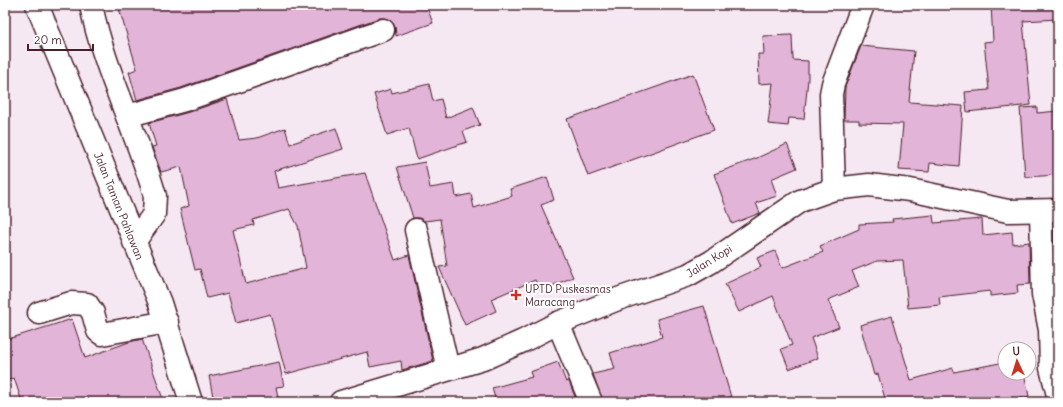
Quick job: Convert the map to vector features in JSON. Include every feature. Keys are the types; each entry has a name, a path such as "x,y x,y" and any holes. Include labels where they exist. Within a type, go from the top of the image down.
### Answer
{"street":[{"path":"91,5 94,21 111,73 152,184 156,203 154,214 134,242"},
{"path":"834,189 832,89 863,5"},
{"name":"Jalan Taman Pahlawan","path":"38,8 168,322 191,402"},
{"path":"127,116 184,100 383,30"},
{"name":"Jalan Kopi","path":"341,402 500,352 558,323 618,299 688,275 711,262 800,201 834,189 869,185 910,190 1008,211 1050,211"},
{"path":"1050,211 1044,294 1050,330 1051,368 1058,395"},
{"path":"416,230 448,369"},
{"path":"39,313 71,303 87,304 93,314 98,331 102,334 168,322"},
{"path":"558,323 591,402"}],"building":[{"path":"118,5 426,5 433,23 396,36 395,26 391,21 386,18 379,18 181,88 137,100 129,72 137,69"},
{"path":"991,5 1058,5 1058,19 1023,21 1031,105 967,112 965,92 989,90 984,42 993,41"},
{"path":"792,35 793,60 808,61 808,79 804,119 789,118 788,126 768,124 773,83 759,84 758,54 764,54 763,36"},
{"path":"861,46 914,51 909,102 963,106 959,166 930,163 929,172 899,170 903,124 859,123 859,120 844,120 845,87"},
{"path":"693,74 714,130 588,176 567,119"},
{"path":"429,84 433,101 441,99 446,118 473,107 480,125 463,131 467,142 417,159 409,128 387,135 374,94 391,89 392,93"},
{"path":"227,99 239,140 257,138 285,128 290,144 336,128 343,149 274,171 278,188 365,173 395,260 409,255 433,361 402,370 401,361 370,367 367,352 286,374 270,314 236,323 228,293 207,298 200,269 195,270 180,209 189,206 181,167 161,172 152,147 156,146 149,123 189,112","holes":["289,209 298,226 306,268 246,284 233,230 254,225 253,220"]},
{"path":"1037,107 1037,113 1058,111 1058,175 1025,177 1020,108"},
{"path":"787,144 797,168 771,179 777,196 756,203 760,213 732,224 714,174 757,158"},
{"path":"425,162 430,188 454,184 456,197 471,194 474,208 512,196 510,189 547,177 554,200 541,205 573,277 540,291 535,280 491,299 496,311 465,325 439,267 447,266 440,219 425,221 419,218 413,218 397,167"},
{"path":"933,215 934,223 982,219 983,235 1012,232 1013,244 1029,242 1030,284 1017,285 1018,293 990,296 990,291 939,297 940,305 908,308 903,260 877,261 852,271 859,287 828,300 839,327 811,338 818,358 789,369 781,349 792,345 773,296 739,312 725,284 761,267 757,258 775,251 782,268 823,252 820,246 859,229 859,224 893,222 892,219"},
{"path":"1054,240 1058,240 1058,282 1055,282"},
{"path":"704,306 731,397 715,402 603,402 593,374 615,369 610,353 662,337 657,319"},
{"path":"892,316 911,380 953,368 954,372 997,364 997,381 1026,381 1029,396 1002,402 886,402 878,374 874,375 860,325"},
{"path":"72,319 85,358 129,342 142,339 164,402 22,402 14,378 5,381 5,340"},
{"path":"279,362 284,386 276,387 279,402 214,402 209,376"},
{"path":"558,362 566,382 569,381 577,402 496,402 492,388 532,377 530,372"}],"place":[{"name":"UPTD Puskesmas Maracang","path":"516,295"}]}
